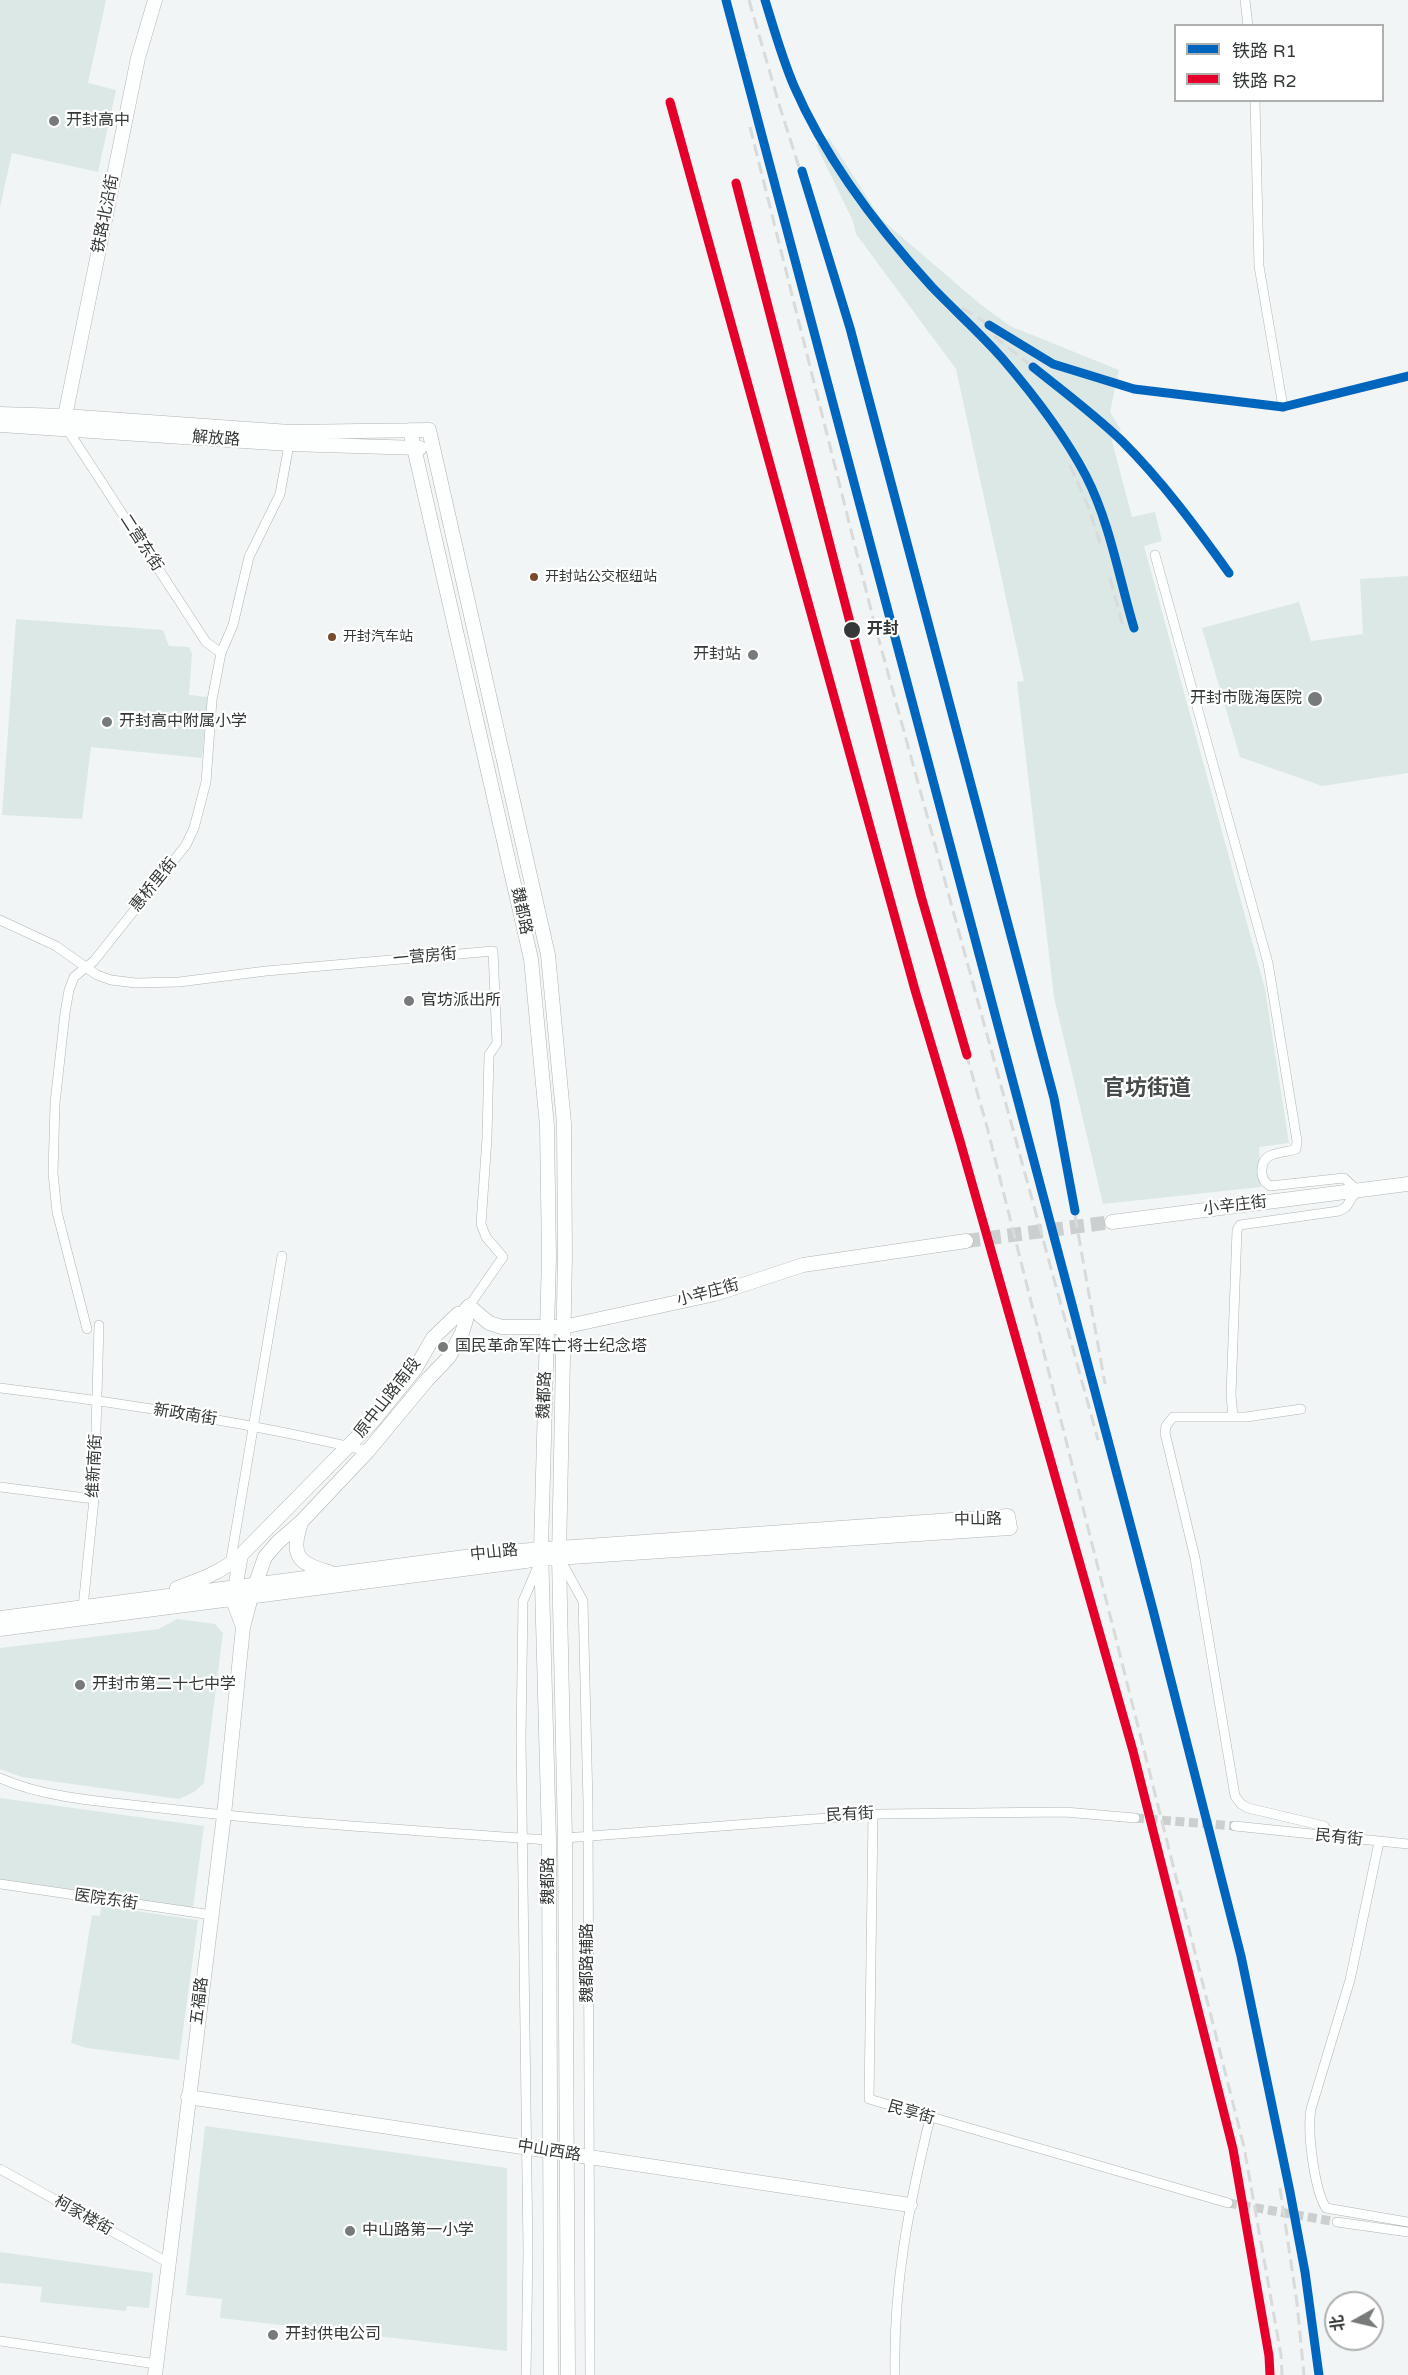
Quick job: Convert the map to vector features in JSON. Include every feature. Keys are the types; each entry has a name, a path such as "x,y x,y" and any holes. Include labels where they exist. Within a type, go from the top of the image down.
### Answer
{"main road":[{"name":"铁路北沿街","path":"66,422 138,58 155,0"},
{"name":"解放路","path":"0,414 66,422 433,448"},
{"name":"解放路","path":"0,425 66,422"},
{"name":"魏都路","path":"410,430 531,959 547,1126 549,1257 541,1554 549,1840 551,2375"},
{"name":"解放路","path":"290,438 429,430"},
{"name":"魏都路","path":"429,430 548,955 564,1123 559,1552 565,1838 568,2375"},
{"name":"小辛庄街","path":"1112,1222 1408,1184"},
{"name":"小辛庄街","path":"465,1311 501,1327 563,1327 715,1294 803,1265 966,1241"},
{"name":"原中山路南段","path":"142,1600 202,1580 230,1565 350,1447 415,1369 433,1338 458,1314 465,1311 466,1320 462,1333 449,1357 368,1451 265,1557 243,1627"},
{"name":"中山路","path":"0,1629 234,1593 257,1583 334,1573 559,1552 1008,1516 1010,1528 559,1552"},
{"path":"301,1522 295,1544 302,1562 334,1573"},
{"name":"中山路","path":"0,1618 142,1600 234,1593 251,1597 541,1554"},
{"path":"241,1555 234,1593 243,1627"},
{"name":"五福路","path":"155,2370 224,1815 243,1627"},
{"name":"中山西路","path":"188,2097 910,2205"}],"street":[{"path":"1245,0 1248,24"},
{"path":"1255,102 1259,266 1283,407"},
{"name":"二营东街","path":"66,422 206,642 221,653"},
{"name":"惠桥里街","path":"87,1329 57,1212 53,1173 55,1103 65,1013 74,977 94,961 186,845 194,828 206,782 212,700 221,653 233,626 249,557 280,494 290,438"},
{"path":"1155,555 1265,952 1272,987 1297,1141 1294,1150 1273,1154 1265,1159 1262,1178 1270,1186 1344,1178 1357,1190 1346,1207 1339,1212 1240,1225 1237,1230 1231,1395 1233,1417"},
{"name":"一营房街","path":"0,920 56,946 86,968 111,980 135,983 493,951 497,1043 489,1055 487,1138 481,1224 486,1237 502,1257 465,1311"},
{"path":"230,1565 282,1256"},
{"name":"维新南街","path":"83,1607 94,1499 99,1325"},
{"name":"新政南街","path":"0,1388 253,1426 368,1451"},
{"path":"1300,1409 1233,1417 1173,1417 1166,1426 1165,1433 1195,1558 1236,1796 1241,1804 1248,1808 1323,1826 1332,1837"},
{"path":"0,1487 94,1499"},
{"name":"魏都路辅路","path":"559,1552 583,1601 588,1837 590,2375"},
{"path":"526,2375 528,2251 521,1738 523,1601 541,1554"},
{"path":"0,1778 24,1787 94,1800 224,1815 549,1840"},
{"name":"民有街","path":"565,1838 873,1814 1065,1812 1135,1818"},
{"name":"民享街","path":"873,1814 869,2099 1227,2203"},
{"name":"民有街","path":"1235,1826 1408,1844"},
{"path":"1379,1842 1350,1980 1311,2109 1308,2122 1309,2136 1318,2184 1326,2208 1408,2222"},
{"name":"医院东街","path":"0,1884 212,1915"},
{"path":"895,2375 897,2286 910,2205 930,2118"},
{"name":"柯家楼街","path":"0,2169 167,2262"},
{"path":"1337,2222 1408,2232"},
{"path":"0,2341 155,2370"}],"shaded area":[{"name":"开封高中","path":"0,0 106,0 88,83 116,90 98,172 12,153 0,207"},
{"path":"829,138 881,219 980,304 1010,326 1119,370 1110,412 1121,430 1112,441 1132,517 1155,512 1162,541 1144,546 1265,989 1289,1143 1259,1147 1261,1187 1103,1204 1054,997 1017,682 1024,681 956,369 856,234 853,221 816,145"},
{"name":"开封市陇海医院","path":"1408,576 1408,773 1322,786 1240,757 1202,628 1299,602 1311,641 1363,634 1360,579"},
{"name":"开封高中附属小学","path":"16,619 163,630 169,646 189,647 192,654 189,695 208,697 202,758 91,747 82,819 2,815"},
{"path":"177,1619 215,1624 223,1633 204,1783 194,1792 179,1799 22,1777 0,1769 0,1648 159,1629"},
{"path":"0,1798 204,1826 193,1908 0,1882"},
{"path":"101,1906 198,1920 179,2060 87,2048 71,2043 92,1915 100,1916"},
{"name":"中山路第一小学","path":"205,2126 507,2168 507,2351 220,2318 222,2299 186,2295"},
{"path":"0,2252 153,2273 149,2308 127,2306 126,2311 40,2302 42,2287 0,2283"}],"tunnel":[{"path":"966,1241 1112,1222"},
{"path":"1135,1818 1235,1826"},
{"path":"1228,2203 1337,2222"}],"railway":[{"path":"726,0 1153,1610 1241,1956 1305,2272 1319,2375"},
{"path":"749,0 779,104 850,328 1054,1098 1105,1384"},
{"path":"765,0 794,86 837,167 892,241 932,287 1014,372 1047,415 1077,460 1102,513 1134,628"},
{"path":"670,102 915,990 1133,1751 1233,2149 1269,2356 1270,2375"},
{"path":"750,127 874,622 1098,1440"},
{"path":"736,183 921,896 986,1123 1244,2147 1281,2355 1282,2375"},
{"path":"962,308 1053,364 1134,389 1283,407 1408,376"},
{"path":"994,336 1075,400 1122,441 1178,505 1229,573"},
{"path":"1070,465 1088,506 1102,549"},
{"path":"1110,578 1124,630"},
{"path":"1280,2188 1297,2303 1304,2375"}],"rail line":[{"name":"R1","path":"726,0 1153,1610 1241,1956 1305,2272 1319,2375"},
{"name":"R1","path":"765,0 794,86 837,167 892,241 932,287 1014,372 1047,415 1077,460 1102,513 1134,628"},
{"name":"R2","path":"670,102 915,990 1133,1751 1233,2149 1269,2356 1270,2375"},
{"name":"R1","path":"802,171 850,328 1054,1098 1075,1211"},
{"name":"R2","path":"736,183 921,896 967,1055"},
{"name":"R1","path":"989,325 1053,364 1134,389 1283,407 1408,376"},
{"name":"R1","path":"1033,367 1100,421 1137,456 1178,505 1229,573"}],"place":[{"name":"开封高中","path":"54,121"},
{"name":"开封站公交枢纽站","path":"534,577"},
{"name":"开封","path":"852,630"},
{"name":"开封汽车站","path":"332,637"},
{"name":"开封站","path":"753,655"},
{"name":"开封市陇海医院","path":"1315,699"},
{"name":"开封高中附属小学","path":"107,722"},
{"name":"官坊派出所","path":"409,1001"},
{"name":"国民革命军阵亡将士纪念塔","path":"443,1347"},
{"name":"开封市第二十七中学","path":"80,1685"},
{"name":"中山路第一小学","path":"350,2231"},
{"name":"开封供电公司","path":"273,2335"}],"district":[{"name":"官坊街道","path":"1147,1089"}]}
